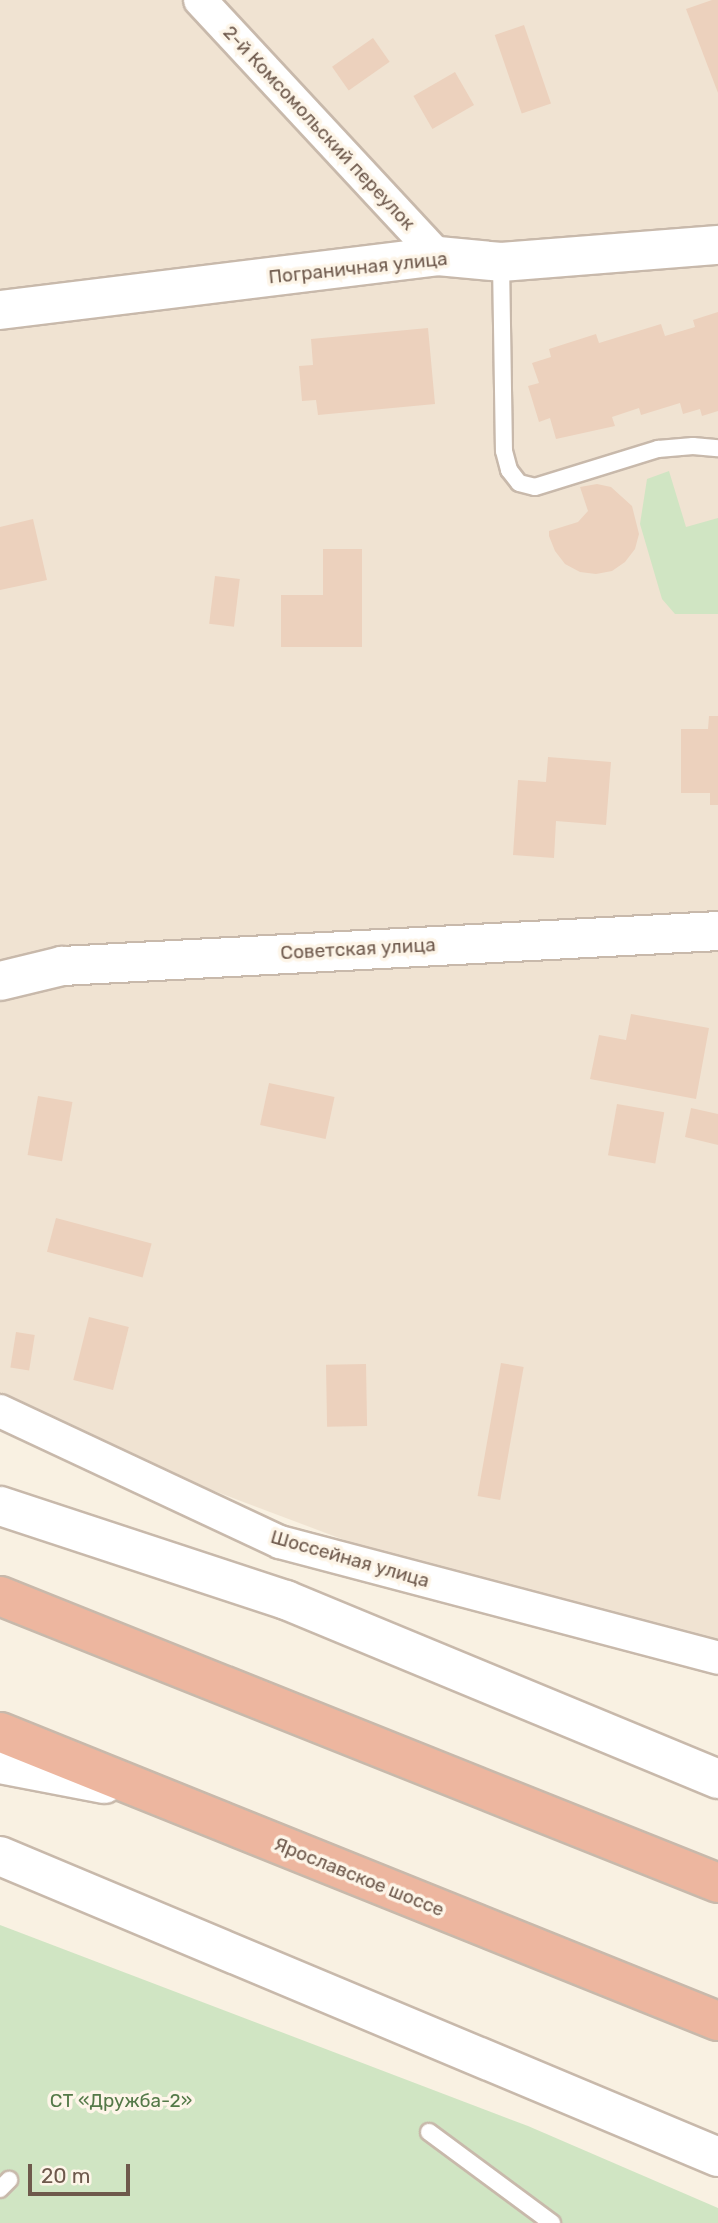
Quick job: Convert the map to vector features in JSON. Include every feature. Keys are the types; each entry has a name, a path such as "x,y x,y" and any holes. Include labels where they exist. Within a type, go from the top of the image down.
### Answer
{"highway":[{"path":"0,1596 718,1883"},
{"name":"Ярославское шоссе","path":"0,1732 718,2021"}],"street":[{"name":"2-й Комсомольский переулок","path":"200,0 438,256"},
{"name":"Пограничная улица","path":"0,310 438,256 501,262 718,245"},
{"name":"Советская улица","path":"0,981 62,966 718,931"},
{"name":"Шоссейная улица","path":"0,1411 279,1542 718,1658"},
{"path":"0,1506 286,1600 718,1779"},
{"path":"0,1764 152,1793"},
{"path":"0,1856 718,2157"}],"lane":[{"path":"501,262 504,451 509,470 519,483 535,487 658,449 693,446 718,448"},
{"path":"429,2132 552,2223"}],"shaded area":[{"path":"0,0 718,0 718,1645 429,1572 0,1410"}],"green space":[{"path":"669,471 686,527 718,518 718,614 675,614 662,599 640,524 647,479"},
{"name":"СТ «Дружба-2»","path":"0,1925 528,2126 718,2208 718,2223 0,2223"}],"building":[{"path":"718,0 718,93 686,9"},
{"path":"524,25 551,103 522,114 495,35"},
{"path":"373,38 390,62 349,90 332,67"},
{"path":"455,72 474,105 432,129 413,96"},
{"path":"718,312 718,411 702,416 700,409 683,414 680,403 641,415 639,408 612,417 615,426 556,439 550,418 539,422 528,386 539,383 532,363 551,357 549,349 596,334 599,343 661,324 665,336 695,327 693,320"},
{"path":"428,328 435,404 318,415 316,400 302,401 299,366 313,365 311,339"},
{"path":"597,484 611,487 632,506 639,534 635,549 625,562 612,571 596,574 580,572 565,564 555,551 549,531 578,522 588,511 580,487"},
{"path":"33,519 47,580 0,590 0,527"},
{"path":"323,549 362,549 362,647 281,647 281,595 323,595"},
{"path":"215,576 240,579 234,627 209,624"},
{"path":"709,716 718,716 718,805 710,805 710,793 681,793 681,729 708,729"},
{"path":"548,757 611,762 606,825 556,821 554,858 513,855 518,780 546,782"},
{"path":"631,1014 709,1028 696,1099 590,1079 599,1035 626,1040"},
{"path":"269,1083 335,1097 326,1139 260,1125"},
{"path":"38,1096 72,1102 62,1161 28,1155"},
{"path":"617,1104 664,1112 655,1164 608,1155"},
{"path":"691,1108 718,1114 718,1145 685,1137"},
{"path":"56,1218 152,1244 143,1277 47,1252"},
{"path":"89,1317 129,1327 113,1390 73,1380"},
{"path":"16,1332 35,1335 29,1371 10,1368"},
{"path":"501,1363 524,1367 500,1500 478,1496"},
{"path":"366,1364 367,1426 327,1427 326,1365"}]}
